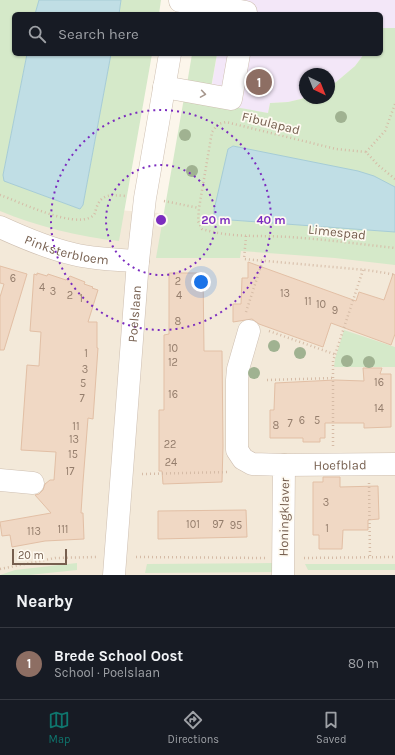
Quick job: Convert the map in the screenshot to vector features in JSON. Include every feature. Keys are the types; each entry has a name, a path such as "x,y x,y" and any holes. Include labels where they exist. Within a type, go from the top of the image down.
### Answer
{"street":[{"path":"179,5 246,12"},
{"name":"Poelslaan","path":"114,575 138,261 145,198 170,56"},
{"path":"164,87 231,99 239,56"},
{"name":"Pinksterbloem","path":"0,227 40,244 73,254 138,261"},
{"path":"250,329 238,369 237,450 243,459 252,464"},
{"name":"Honingklaver","path":"252,464 284,465 283,575"},
{"name":"Hoefblad","path":"284,465 395,464"},
{"path":"0,480 33,482"}],"path":[{"path":"395,104 385,131 366,152 378,165 395,178"},
{"name":"Fibulapad","path":"199,208 212,132 218,124 226,122 336,149 366,152"},
{"path":"0,195 49,214 76,220 90,218 94,215 101,199 106,196 145,198 199,208"},
{"name":"Limespad","path":"199,208 198,221 202,229 213,233 246,236 287,237 395,248"},
{"path":"246,236 244,259 363,270 395,275"},
{"path":"263,260 243,320 245,324 250,329 334,354"},
{"path":"334,464 334,354 363,270"},
{"path":"268,380 333,378"},
{"path":"141,474 243,472 249,469 252,464"},
{"path":"368,464 370,557"},
{"path":"0,569 55,558 100,557"}],"shaded area":[{"path":"227,0 395,0 395,28 383,28 383,12 224,12"},
{"path":"217,56 362,56 355,66 335,83 335,68 299,68 299,99 288,102 270,103 268,113 209,103"},
{"path":"0,176 62,206 395,230 395,575 0,575"}],"green space":[{"path":"0,0 39,0 36,12 12,12 12,56 27,56 3,175 4,181 80,209 83,205 111,56 152,56 119,241 89,237 58,230 0,211"},
{"path":"121,0 161,0 159,12 119,12"},
{"path":"383,28 395,28 395,187 233,146 228,149 214,216 218,219 395,232 395,265 335,258 241,251 240,258 156,258 184,98 268,113 270,103 288,102 299,99 299,104 335,104 335,83 355,66 362,56 383,56"},
{"path":"192,56 217,56 211,88 187,84"},
{"path":"344,330 395,347 395,367 334,367"},
{"path":"77,563 77,570 29,575 0,575 15,570"},
{"path":"274,563 276,572 145,573 147,564"},
{"path":"305,564 395,564 395,570 308,570"}],"water":[{"path":"39,0 121,0 119,12 36,12"},
{"path":"27,56 111,56 83,205 80,209 4,181 3,175"},
{"path":"233,146 358,171 374,176 395,187 395,232 217,219 214,216 214,210 228,149"}],"building":[{"path":"248,262 356,301 359,292 384,300 393,274 395,275 395,334 391,345 331,323 323,347 259,324 252,319 233,322 233,304 241,304 242,278 248,278"},
{"path":"0,266 27,274 4,350 0,350 0,297 4,284 0,283"},
{"path":"37,273 47,276 48,274 66,280 70,276 85,282 84,284 98,290 88,322 97,322 98,348 93,419 88,418 83,482 81,513 83,513 84,539 45,541 12,547 10,535 2,536 0,522 51,513 35,495 39,494 43,490 45,484 50,480 54,480 56,452 21,450 27,365 39,366 41,332 30,331 34,274 37,275"},
{"path":"169,273 203,273 204,351 222,351 222,482 163,484 162,471 159,471 159,410 164,410 164,335 169,334"},
{"path":"363,368 382,368 380,374 391,374 391,427 364,428 364,423 325,423 325,438 320,438 320,442 303,442 303,438 270,438 270,410 274,410 275,383 335,380 364,381"},
{"path":"323,477 340,477 340,487 378,486 379,519 368,520 368,530 343,530 342,549 319,549 319,535 313,535 313,482 323,482"},
{"path":"246,510 247,537 158,539 158,511"}],"place":[{"name":"Brede School Oost","path":"259,82"}]}
